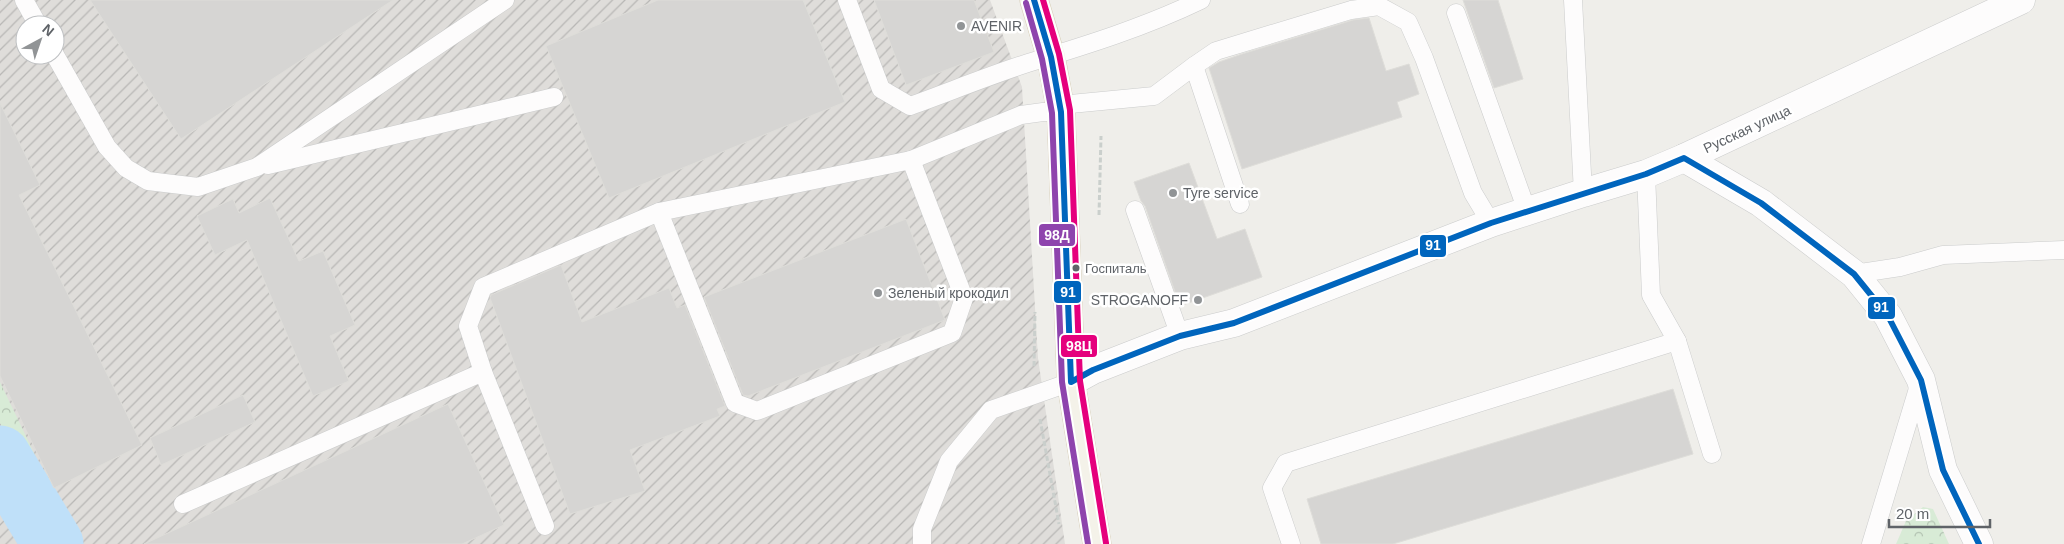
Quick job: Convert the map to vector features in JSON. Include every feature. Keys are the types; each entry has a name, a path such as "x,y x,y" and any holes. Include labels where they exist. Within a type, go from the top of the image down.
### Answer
{"main road":[{"path":"1034,0 1051,57 1060,108 1071,382 1097,544"}],"street":[{"name":"Русская улица","path":"1071,382 1093,370 1180,336 1234,323 1491,223 1583,192 1646,174 2021,0"},
{"path":"1684,158 1760,203 1854,274 1888,316 1921,380 1943,470 1979,544"}],"lane":[{"path":"24,0 32,15"},
{"path":"257,167 505,0"},
{"path":"847,0 881,89 910,106 1148,23 1201,0"},
{"path":"1572,0 1583,192"},
{"path":"545,526 482,372 468,326 482,287 626,224 659,212 911,160 1021,115 1154,96 1216,51 1351,10 1379,6 1408,22 1424,58 1473,193 1491,223"},
{"path":"1456,13 1528,211"},
{"path":"61,65 107,147 126,168 148,181 198,187 257,167 554,97"},
{"path":"1194,66 1240,204"},
{"path":"659,212 735,403 757,411 952,333 964,298 911,160"},
{"path":"1646,174 1651,295 1677,342 1712,454"},
{"path":"1135,210 1180,336"},
{"path":"1854,274 1900,267 1943,255 2064,250"},
{"path":"1291,544 1272,488 1286,463 1677,342"},
{"path":"183,504 482,372"},
{"path":"1871,544 1921,380"},
{"path":"922,544 922,529 949,461 991,410 1071,382"}],"shaded area":[{"path":"0,0 990,0 1022,87 1038,358 1065,544 0,544"}],"green space":[{"path":"0,382 71,530 54,527 0,423"},
{"path":"1923,507 1933,509 1949,544 1896,544 1906,521"}],"building":[{"path":"90,0 393,0 181,139"},
{"path":"658,0 803,0 845,102 609,198 546,46"},
{"path":"874,0 974,0 994,52 906,85"},
{"path":"1463,0 1498,0 1523,79 1494,88"},
{"path":"1369,18 1386,71 1409,64 1419,94 1397,102 1402,117 1242,169 1209,68 1219,62 1242,54 1353,20"},
{"path":"0,103 40,185 19,195 142,445 54,488 0,376"},
{"path":"1189,163 1217,239 1245,229 1262,277 1180,306 1145,206 1141,201 1134,182"},
{"path":"270,198 299,261 323,251 355,325 330,336 349,381 313,396 247,240 215,255 197,216 233,199 239,213"},
{"path":"906,219 945,320 748,396 743,395 704,297"},
{"path":"561,265 582,322 669,288 677,308 685,305 725,406 717,409 720,416 630,450 645,491 570,514 490,298 491,295"},
{"path":"1673,389 1693,454 1393,544 1321,544 1307,499"},
{"path":"243,395 255,422 161,465 150,438"},
{"path":"448,404 504,525 462,544 144,544"}],"waterway":[{"path":"0,456 53,544"}],"transit line":[{"name":"91","path":"1034,0 1051,57 1061,112 1071,382 1093,370 1180,336 1234,323 1491,223 1646,174 1684,158 1761,203 1854,274 1888,316 1921,380 1943,470 1979,544"},
{"name":"98Ц","path":"1043,0 1059,54 1070,110 1080,381 1106,543"},
{"name":"98Д","path":"1026,3 1042,59 1052,113 1062,382 1088,544"}],"place":[{"name":"AVENIR","path":"961,26"},
{"name":"Tyre service","path":"1173,193"},
{"name":"Госпиталь","path":"1076,268"},
{"name":"Зеленый крокодил","path":"878,293"},
{"name":"STROGANOFF","path":"1198,300"}]}
